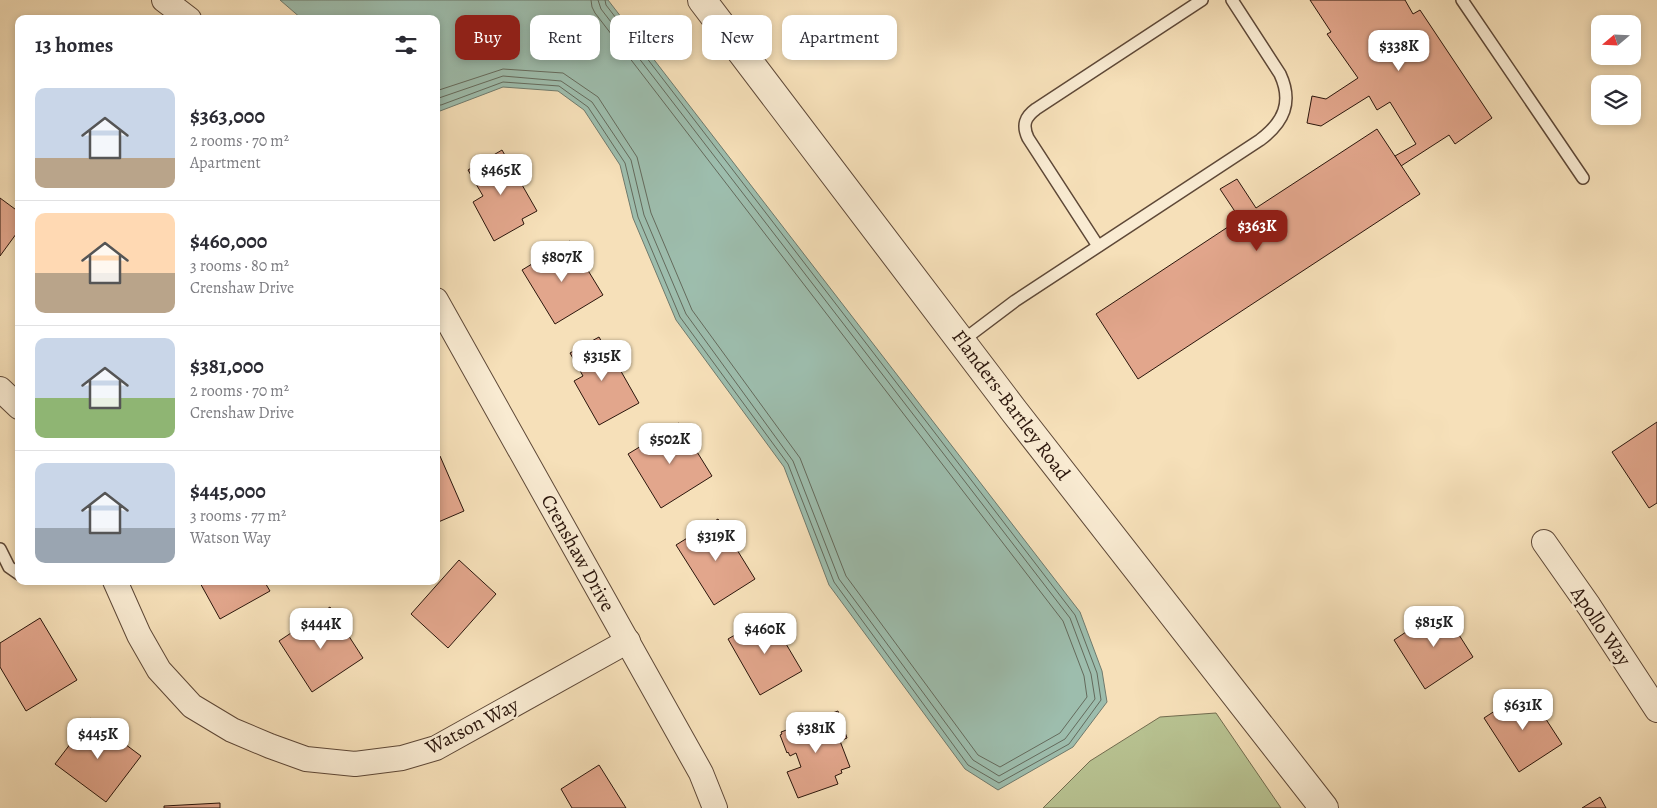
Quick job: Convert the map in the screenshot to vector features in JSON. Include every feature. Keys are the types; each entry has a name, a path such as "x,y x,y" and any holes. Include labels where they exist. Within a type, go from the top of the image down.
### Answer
{"street":[{"path":"164,0 184,15"},
{"name":"Flanders-Bartley Road","path":"702,0 1020,419 1324,808"},
{"name":"Crenshaw Drive","path":"440,307 701,773 715,808"},
{"path":"0,389 15,403"},
{"name":"Apollo Way","path":"1544,542 1589,606 1657,710"},
{"name":"Watson Way","path":"117,585 139,635 159,670 192,706 232,730 306,759 355,764 402,758 436,748 628,641"}],"lane":[{"path":"1098,246 1028,138 1025,132 1026,118 1036,109 1202,0"},
{"path":"962,341 1015,301 1260,140 1278,124 1283,115 1287,97 1286,86 1232,0"},
{"path":"1462,0 1583,178"},
{"path":"0,549 9,567 15,571"}],"green space":[{"path":"1216,713 1281,808 1043,808 1090,761 1160,717"}],"water":[{"path":"280,0 608,0 620,15 610,15 610,60 654,60 1080,612 1102,671 1107,702 1073,747 998,790 965,769 829,585 784,467 676,320 633,218 620,165 584,110 558,91 503,87 440,111 440,15 297,15"}],"building":[{"path":"1310,0 1405,0 1413,14 1420,10 1492,118 1455,144 1449,135 1401,166 1395,156 1416,144 1390,102 1377,110 1369,96 1321,126 1307,123 1312,96 1326,99 1358,78 1327,34 1331,32"},
{"path":"1377,129 1420,194 1138,379 1096,314 1240,219 1220,189 1237,179 1256,208"},
{"path":"502,150 537,211 522,219 524,224 494,241 473,202 483,196 468,170"},
{"path":"0,198 15,209 15,235 0,256"},
{"path":"570,241 603,295 555,324 522,270"},
{"path":"599,337 639,403 599,425 574,381 583,376 570,353"},
{"path":"1657,422 1657,503 1649,508 1612,452"},
{"path":"679,423 712,476 661,508 628,454"},
{"path":"440,456 464,511 440,521"},
{"path":"718,519 755,579 714,605 676,545"},
{"path":"459,560 496,594 448,648 411,614 437,585 440,585 440,581"},
{"path":"201,585 266,585 270,591 220,619"},
{"path":"330,607 363,658 312,692 279,641"},
{"path":"1442,608 1473,657 1425,689 1394,640"},
{"path":"769,615 802,671 760,695 728,639"},
{"path":"40,618 77,680 26,711 0,667 0,643"},
{"path":"1527,690 1562,744 1519,772 1484,718"},
{"path":"838,711 847,738 840,741 850,767 841,770 842,773 835,776 838,784 798,798 787,772 801,767 796,753 790,756 787,753 780,735 782,734 781,732"},
{"path":"90,718 141,756 106,802 55,764"},
{"path":"599,765 626,808 572,808 561,789"},
{"path":"1600,797 1606,808 1582,808"},
{"path":"220,803 220,808 164,808 164,806"}]}
